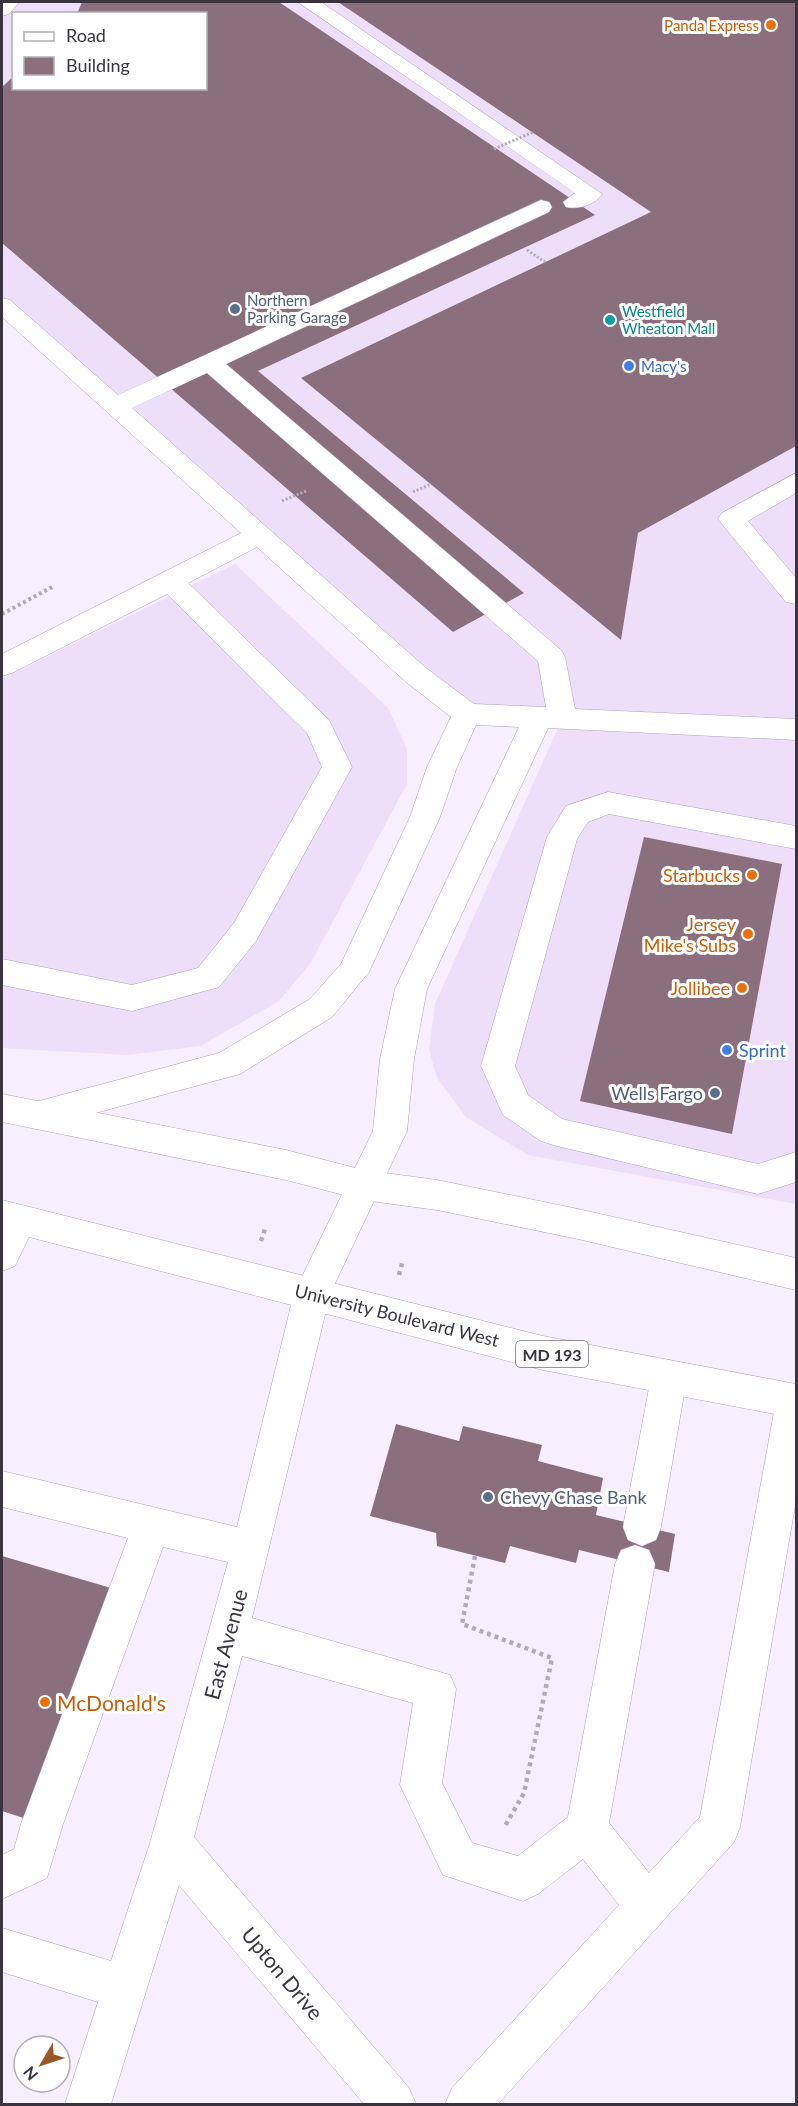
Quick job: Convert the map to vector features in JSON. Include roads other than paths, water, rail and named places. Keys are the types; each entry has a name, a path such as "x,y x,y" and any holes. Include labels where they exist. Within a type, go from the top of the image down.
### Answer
{"street":[{"path":"2,10 9,2"},
{"path":"308,2 591,194 574,202"},
{"path":"115,406 541,207"},
{"path":"2,305 416,675 467,714 796,730"},
{"path":"209,362 551,657 551,719"},
{"path":"796,482 731,519 796,595"},
{"path":"2,666 259,535"},
{"path":"2,972 132,998 208,978 245,932 337,767 319,727 170,580"},
{"path":"36,1115 228,1064 321,1008 353,972 425,817 442,767 467,714"},
{"name":"East Avenue","path":"88,2104 171,1843 229,1632 312,1293 390,1131 397,1059 411,989 551,719"},
{"path":"794,1169 758,1179 553,1131 515,1105 498,1066 562,837 577,814 608,803 796,838"},
{"path":"2,1107 286,1165 363,1185 437,1195 566,1222 796,1274"},
{"path":"2,1255 10,1217"},
{"name":"University Boulevard West","path":"10,1217 543,1353 796,1401"},
{"path":"229,1632 436,1689 422,1785 458,1860 523,1879 587,1829 669,1377"},
{"path":"468,2104 719,1827 796,1401"},
{"path":"2,1489 250,1549"},
{"path":"2,1877 32,1863 42,1824 152,1525"},
{"path":"587,1829 647,1905"},
{"name":"Upton Drive","path":"171,1843 393,2104"},
{"path":"2,1950 126,1988"}],"place":[{"name":"Panda Express","path":"771,25"},
{"name":"Northern Parking Garage","path":"235,309"},
{"name":"Westfield Wheaton Mall","path":"610,320"},
{"name":"Macy's","path":"629,366"},
{"name":"Starbucks","path":"752,875"},
{"name":"Jersey Mike's Subs","path":"748,934"},
{"name":"Jollibee","path":"742,988"},
{"name":"Sprint","path":"727,1050"},
{"name":"Wells Fargo","path":"715,1093"},
{"name":"Chevy Chase Bank","path":"488,1497"},
{"name":"McDonald's","path":"45,1702"}]}
